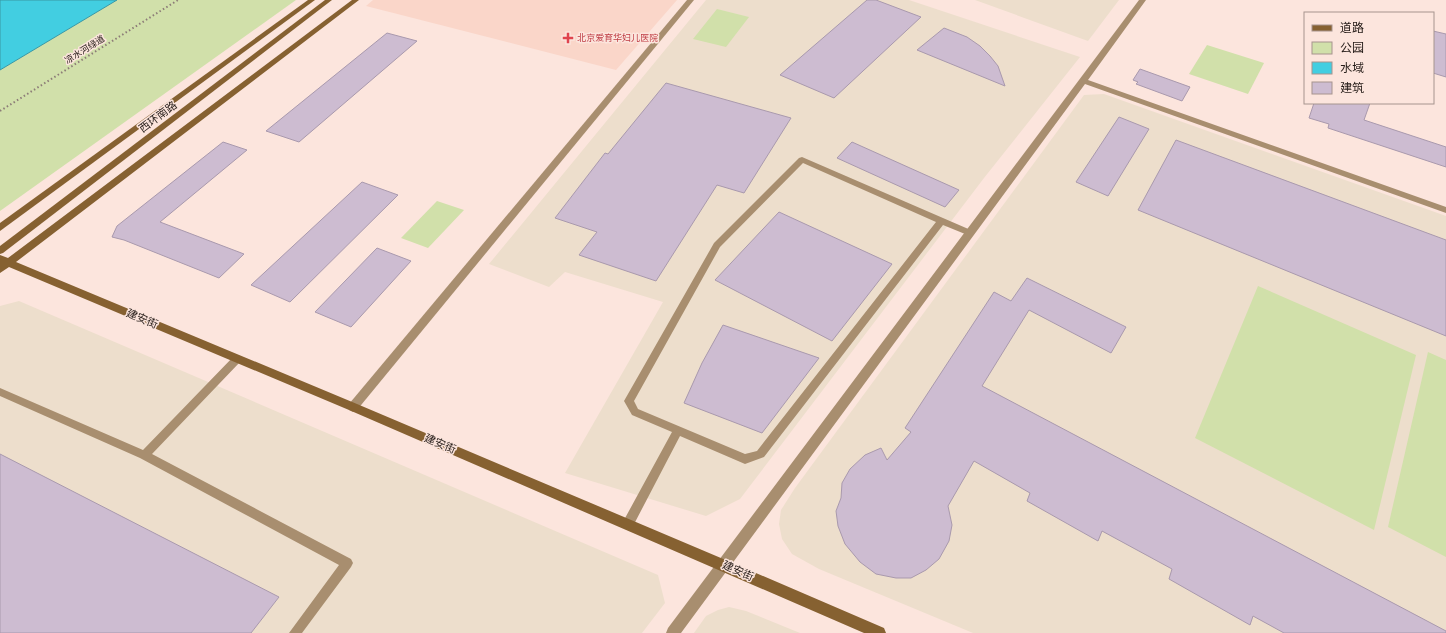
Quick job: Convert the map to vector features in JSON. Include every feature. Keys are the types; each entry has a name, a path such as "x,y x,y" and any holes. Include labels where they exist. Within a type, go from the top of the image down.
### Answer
{"street":[{"name":"西环南路","path":"0,228 312,0"},
{"name":"西环南路","path":"0,251 329,0"},
{"path":"3,264 356,0"},
{"path":"353,407 691,0"},
{"path":"674,633 1143,0"},
{"path":"1083,81 1446,210"},
{"name":"建安街","path":"3,264 353,407 724,565 879,633"}],"lane":[{"path":"941,221 760,454 746,459 634,412 629,400 717,245 802,160 970,233"},
{"path":"144,455 237,359"},
{"path":"0,392 144,455 347,562 295,633"},
{"path":"628,524 678,431"}],"path":[{"name":"凉水河绿道","path":"0,111 178,0"}],"shaded area":[{"name":"北京爱育华妇儿医院","path":"373,0 677,0 616,70 366,6"},
{"path":"706,0 909,0 1080,57 984,178 740,499 706,516 565,473 663,302 565,272 549,287 489,264"},
{"path":"975,0 1119,0 1088,41"},
{"path":"1104,94 1446,216 1446,633 973,633 819,569 792,554 782,539 779,524 781,510 795,488 1084,95"},
{"path":"19,301 658,575 665,603 642,633 0,633 0,306"},
{"path":"729,607 746,611 800,633 694,633 706,616 718,610"}],"green space":[{"path":"117,0 296,0 0,211 0,70"},
{"path":"717,9 749,17 726,47 693,39"},
{"path":"1207,45 1264,63 1248,94 1189,74"},
{"path":"437,201 464,210 428,248 401,238"},
{"path":"1258,286 1416,355 1374,530 1195,438"},
{"path":"1428,352 1446,360 1446,557 1388,527"}],"water":[{"path":"0,0 117,0 0,70"}],"building":[{"path":"867,0 876,0 921,17 834,98 780,75"},
{"path":"944,28 967,37 980,46 998,66 1005,86 917,50"},
{"path":"1434,31 1446,34 1446,77 1434,73"},
{"path":"387,33 417,41 299,142 266,131"},
{"path":"1140,69 1190,87 1182,101 1136,84 1138,82 1133,80"},
{"path":"666,83 791,118 744,193 717,185 656,281 579,255 597,232 555,218 605,153 608,154"},
{"path":"1314,104 1370,104 1364,120 1446,147 1446,167 1328,128 1329,124 1309,118"},
{"path":"1119,117 1149,129 1108,196 1076,182"},
{"path":"1176,140 1446,240 1446,336 1138,210"},
{"path":"223,142 247,150 160,222 244,254 219,278 124,240 112,237 117,226"},
{"path":"852,142 959,190 945,207 837,158"},
{"path":"362,182 398,195 290,302 251,285"},
{"path":"779,212 892,264 832,341 715,280"},
{"path":"377,248 411,261 351,327 315,312"},
{"path":"1027,278 1126,327 1111,353 1029,310 982,386 1446,631 1446,633 1284,633 1253,616 1250,625 1169,579 1172,569 1102,531 1098,541 1027,501 1030,493 974,461 948,506 952,525 949,541 939,559 926,570 911,578 896,578 876,574 860,562 845,544 838,526 836,511 841,498 842,483 850,469 865,455 881,448 887,460 911,432 905,428 994,292 1011,301"},
{"path":"723,325 819,358 762,433 684,403 702,363"},
{"path":"0,454 279,597 251,633 0,633"}],"place":[{"name":"北京爱育华妇儿医院","path":"568,38"}]}
